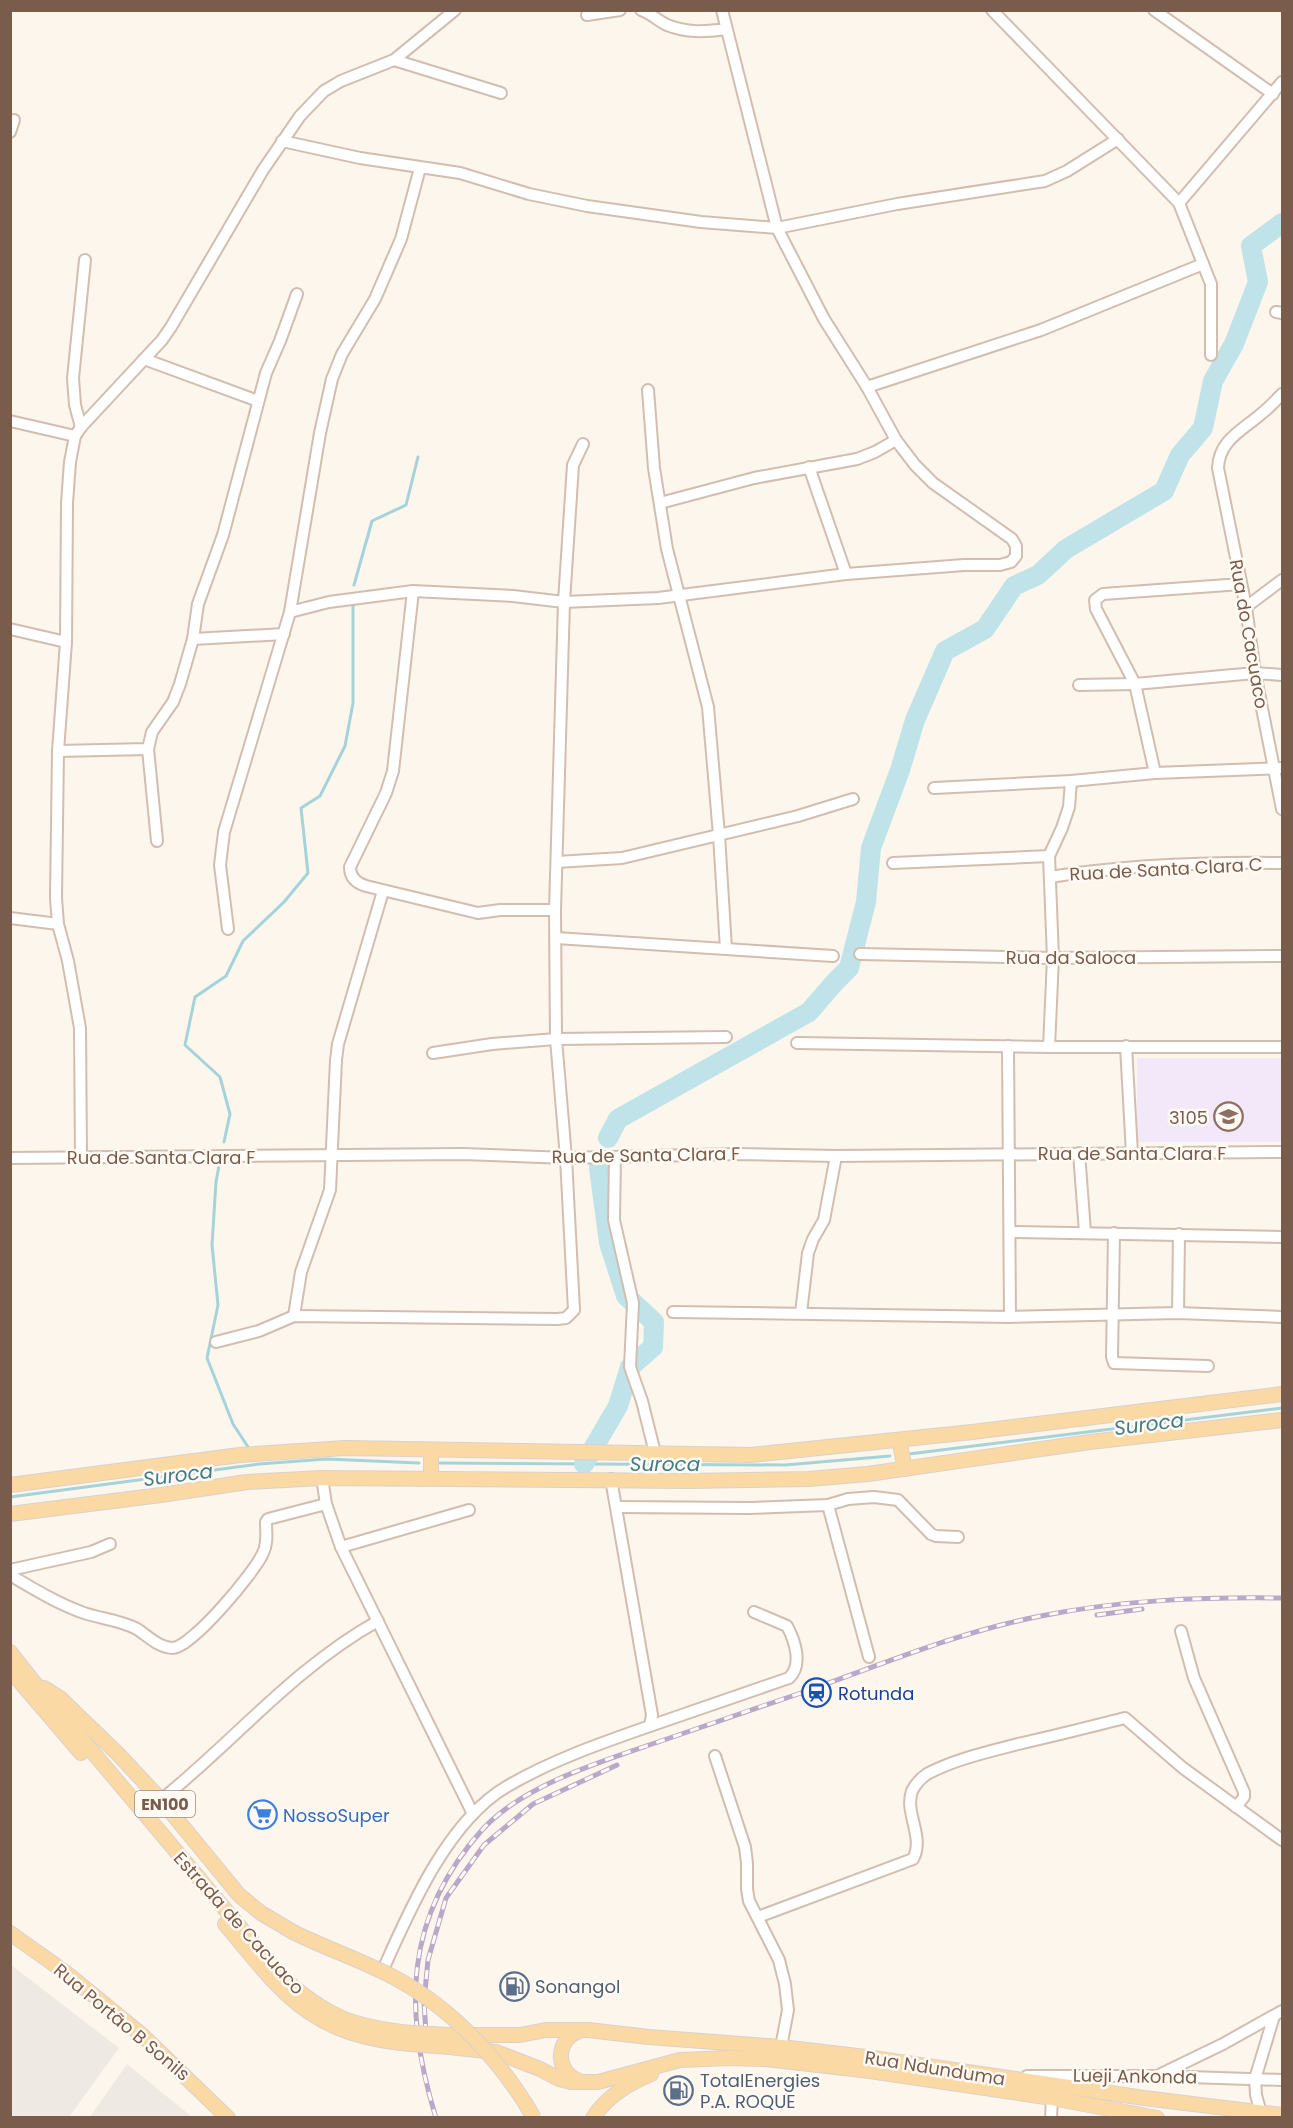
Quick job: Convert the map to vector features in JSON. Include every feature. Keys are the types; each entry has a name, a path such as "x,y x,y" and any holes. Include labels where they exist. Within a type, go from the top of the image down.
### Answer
{"main road":[{"path":"10,1485 274,1452 345,1448 751,1455 899,1440 1282,1394"},
{"path":"10,1514 247,1482 322,1478 750,1481 821,1478 905,1469 1090,1442 1282,1420"},
{"path":"899,1440 905,1469"},
{"path":"431,1450 431,1478"},
{"name":"Estrada de Cacuaco","path":"10,1652 282,1977 308,2000 338,2018 411,2038"},
{"name":"Estrada de Cacuaco","path":"10,1670 289,1998 307,2012 345,2032 373,2039 411,2038 449,2041 496,2052 559,2079 584,2083"},
{"name":"EN100","path":"32,1680 60,1698 118,1754 161,1800 239,1894 261,1913 293,1932 382,1972 427,1998 454,2020 497,2062 534,2118"},
{"name":"Rua Portão B Sonils","path":"10,1933 65,1972 142,2035 228,2118"},
{"name":"Estrada de Cacuaco","path":"449,2041 520,2035 546,2030 588,2030"},
{"path":"584,2083 568,2075 563,2067 561,2050 571,2035 588,2030"},
{"name":"Rua Ndunduma","path":"588,2030 781,2047 1282,2115"},
{"path":"593,2118 607,2100 623,2087 658,2071 702,2058"},
{"name":"Rua Ndunduma","path":"584,2083 598,2082 680,2060 766,2059 870,2071 1052,2098 1157,2118"}],"street":[{"path":"78,431 171,327 263,170 300,116 324,92 341,81 394,60 455,10"},
{"path":"587,15 620,10"},
{"path":"641,10 666,24 693,32 726,29"},
{"path":"290,612 329,602 413,591 564,602 678,596 846,574 964,565 1000,565 1011,562 1016,556 1016,546 1012,539 933,483 915,465 896,440 867,387 824,320 777,228 722,10"},
{"path":"992,10 1179,202 1211,284 1211,355"},
{"path":"1154,10 1273,94"},
{"path":"394,60 501,93"},
{"path":"1179,202 1282,82"},
{"path":"10,132 14,120"},
{"path":"282,141 420,168 460,173 529,194 587,206 701,222 777,228 897,204 1045,180 1067,171 1118,139"},
{"path":"228,929 220,865 224,832 290,612 330,386 342,354 375,299 400,239 420,168"},
{"path":"81,1158 80,1028 68,961 58,924 56,898 58,751 66,642 67,503 70,462 78,431 73,378 84,260"},
{"path":"867,387 1041,330 1203,264"},
{"path":"157,841 148,749 152,732 177,693 193,639 198,604 227,524 266,373 297,294"},
{"path":"144,359 258,401"},
{"path":"648,390 654,468 667,549 708,707 726,949"},
{"name":"Rua do Cacuaco","path":"1282,394 1260,415 1239,430 1227,443 1218,458 1220,484 1246,607 1255,673 1278,768 1282,809"},
{"path":"10,421 78,431"},
{"path":"660,503 754,478 865,457 896,440"},
{"path":"216,1342 259,1331 294,1316 566,1318 574,1310 566,1158 556,1039 555,910 564,602 573,465 583,444"},
{"path":"809,467 846,574"},
{"path":"1246,607 1282,580"},
{"path":"1155,773 1134,684 1096,609 1095,600 1103,594 1241,584"},
{"path":"413,591 393,771 386,793 350,867 352,878 360,884 383,891 478,913 500,910 555,910"},
{"path":"10,630 66,642"},
{"path":"193,639 284,634"},
{"path":"1079,685 1134,684 1255,673 1282,675"},
{"path":"58,751 148,749"},
{"path":"934,788 1071,781 1155,773 1278,768"},
{"path":"1049,1047 1053,958 1049,856 1069,807 1071,781"},
{"path":"557,862 622,858 798,816 853,799"},
{"name":"Rua de Santa Clara C","path":"893,863 1049,856"},
{"name":"Rua de Santa Clara C","path":"1050,877 1151,866 1282,862"},
{"path":"294,1316 301,1272 330,1191 338,1044 383,891"},
{"path":"10,918 58,924"},
{"path":"556,938 833,956"},
{"name":"Rua da Saloca","path":"860,954 1053,958 1282,956"},
{"path":"433,1053 492,1044 556,1039 726,1036"},
{"path":"797,1043 1049,1047 1282,1047"},
{"path":"1008,1046 1010,1317"},
{"path":"1126,1046 1132,1154"},
{"name":"Rua de Santa Clara F","path":"10,1158 463,1154 566,1158 737,1154 836,1156 1282,1152"},
{"path":"1079,1153 1085,1232"},
{"path":"615,1156 614,1220 633,1303 630,1368 642,1401 655,1454"},
{"path":"801,1313 808,1253 824,1220 836,1156"},
{"path":"1011,1232 1282,1237"},
{"path":"1114,1233 1112,1358 1114,1363 1208,1366"},
{"path":"1178,1313 1179,1234"},
{"path":"673,1312 1010,1317 1178,1313 1282,1317"},
{"path":"322,1478 326,1504 341,1546 473,1814"},
{"path":"611,1479 652,1715 650,1726"},
{"path":"617,1507 748,1508 828,1505 848,1499 866,1498 898,1500 931,1534 958,1537"},
{"path":"10,1575 73,1608 117,1621 137,1629 164,1647 175,1648 184,1645 194,1636 255,1568 267,1541 266,1522 268,1519 326,1504"},
{"path":"828,1505 869,1657"},
{"path":"341,1546 469,1510"},
{"path":"10,1570 91,1551 110,1544"},
{"path":"382,1972 405,1920 437,1861 473,1814 504,1788 550,1765 650,1726 789,1678 794,1673 797,1662 794,1644 787,1626 754,1611"},
{"path":"161,1800 195,1773 296,1678 352,1636 378,1621"},
{"path":"1181,1631 1194,1678 1244,1792 1244,1797 1236,1807"},
{"path":"758,1917 913,1858 917,1852 917,1839 910,1801 916,1784 926,1775 973,1755 1125,1718 1184,1768 1282,1840"},
{"path":"715,1756 745,1847 749,1901 778,1960 785,1984 788,2010 781,2047"},
{"path":"1158,2076 1223,2044 1278,2013"},
{"path":"1261,2113 1255,2079 1278,2013"},
{"name":"Lueji Ankonda","path":"988,2076 1158,2076 1282,2080"},
{"path":"1051,2118 1052,2098"}],"shaded area":[{"path":"1137,1058 1282,1058 1282,1142 1137,1142"},
{"path":"11,1965 119,2048 69,2117 11,2117"},
{"path":"127,2064 192,2117 90,2117"}],"waterway":[{"path":"608,1138 618,1119 809,1012 849,968 866,902 871,848 900,770 915,720 945,651 985,629 1014,586 1038,575 1066,549 1164,491 1180,455 1203,428 1213,381 1234,344 1258,282 1251,246 1282,223"},
{"path":"354,585 372,521 406,505 418,457"},
{"path":"224,1142 230,1114 220,1077 185,1045 195,997 226,976 243,941 284,902 308,873 301,808 320,796 345,746 353,703 353,600"},
{"path":"220,1160 216,1182 212,1245 218,1305 207,1358 233,1424 250,1450"},
{"path":"584,1464 618,1406 630,1367 653,1347 654,1322 626,1296 609,1243 599,1168"},
{"name":"Suroca","path":"909,1454 1282,1408"},
{"name":"Suroca","path":"440,1463 785,1465 890,1456"},
{"name":"Suroca","path":"10,1497 259,1464 327,1459 419,1463"}],"railway":[{"path":"436,2118 418,2040 415,2003 417,1966 424,1931 437,1897 456,1863 482,1830 499,1814 520,1800 565,1776 614,1757 918,1650 979,1631 1041,1616 1101,1606 1191,1599 1282,1598"},
{"path":"1097,1615 1142,1609"},
{"path":"426,2033 424,2002 428,1960 446,1898 484,1845 533,1804 617,1765"}],"place":[{"name":"3105","path":"1229,1117"},
{"name":"Rotunda","path":"817,1693"},
{"name":"NossoSuper","path":"262,1815"},
{"name":"Sonangol","path":"514,1986"},
{"name":"TotalEnergies P.A. ROQUE","path":"679,2090"}]}
